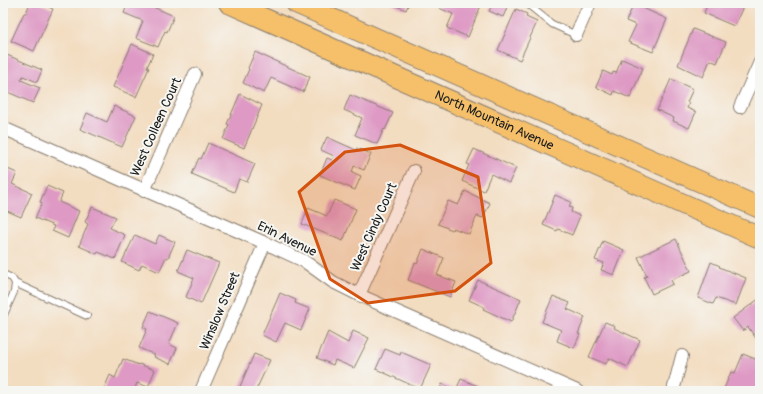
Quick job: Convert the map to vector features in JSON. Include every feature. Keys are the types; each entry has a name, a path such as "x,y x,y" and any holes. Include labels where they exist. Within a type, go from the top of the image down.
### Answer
{"main road":[{"name":"North Mountain Avenue","path":"229,3 760,238"},
{"path":"296,3 760,208"}],"street":[{"path":"576,35 590,3"},
{"path":"740,107 760,62"},
{"name":"West Colleen Court","path":"144,191 195,74"},
{"name":"Erin Avenue","path":"3,128 265,243 304,261 333,282 359,295 577,391"},
{"name":"West Cindy Court","path":"359,295 414,171"},
{"name":"Winslow Street","path":"200,391 265,243"},
{"path":"673,391 682,356"}],"lane":[{"path":"526,3 552,24 576,35"},
{"path":"3,274 12,278 15,283 87,316"},
{"path":"3,317 14,292 15,283"}],"highlighted area":[{"path":"400,145 478,177 491,263 455,291 368,303 330,279 299,192 345,152"}],"building":[{"path":"30,3 40,3 53,9 34,51 11,41"},
{"path":"128,3 144,3 174,16 158,47 136,38 143,21 124,13"},
{"path":"389,3 409,3 406,10"},
{"path":"441,3 482,3 468,37 447,28 453,14 439,8"},
{"path":"493,3 509,3 503,17 489,11"},
{"path":"708,3 739,3 738,5 743,7 734,26 704,13"},
{"path":"634,4 667,19 653,52 628,42 636,25 626,21"},
{"path":"516,9 527,14 526,17 537,22 520,60 498,50"},
{"path":"693,29 726,42 717,63 710,60 703,77 678,65"},
{"path":"132,44 153,54 147,67 149,68 136,97 113,87"},
{"path":"255,52 310,77 303,92 271,78 264,93 243,83"},
{"path":"7,55 42,70 37,82 23,76 21,80 40,88 33,103 3,90 3,63"},
{"path":"622,59 643,68 630,98 614,91 613,95 596,87 603,71 612,75 613,72 616,73"},
{"path":"671,79 693,89 687,102 689,103 687,108 696,112 689,128 673,121 674,118 657,110"},
{"path":"240,94 262,105 244,148 223,139 229,125 227,124"},
{"path":"350,95 393,113 377,144 355,135 362,118 344,110"},
{"path":"114,106 136,116 122,147 80,129 87,113 107,122"},
{"path":"327,137 356,150 357,148 371,154 364,170 354,166 352,172 361,176 355,190 320,175 327,158 332,160 334,156 321,150"},
{"path":"208,143 255,164 247,182 239,179 234,192 192,174"},
{"path":"474,149 516,168 509,183 491,174 484,191 462,181 469,165 467,164"},
{"path":"3,167 17,173 12,184 32,193 21,217 5,210 7,206 3,204"},
{"path":"47,186 63,193 59,202 79,211 68,238 52,231 54,226 35,218 42,203 40,202"},
{"path":"465,191 490,203 483,218 477,216 469,234 453,228 452,230 438,224 448,201 458,205"},
{"path":"555,195 571,202 569,207 572,208 571,212 580,216 572,235 543,225"},
{"path":"334,200 356,209 343,241 302,224 308,208 327,216"},
{"path":"92,207 116,217 110,228 125,235 115,259 98,252 97,254 79,246 88,224 85,222"},
{"path":"135,235 155,244 159,235 175,242 168,258 166,257 159,272 142,264 139,270 122,262"},
{"path":"676,239 691,271 671,280 673,284 652,294 644,277 647,276 638,257"},
{"path":"603,241 624,250 614,275 601,270 604,263 595,260"},
{"path":"423,249 444,258 437,275 456,282 450,297 408,280"},
{"path":"187,250 219,263 201,304 186,297 194,278 178,271"},
{"path":"711,262 720,266 719,267 746,278 736,305 716,298 713,304 698,298"},
{"path":"478,280 521,299 511,322 483,309 484,307 469,300"},
{"path":"280,293 296,300 295,303 310,309 301,330 285,323 276,342 262,335"},
{"path":"553,296 570,303 567,309 585,317 574,348 557,341 561,330 542,322"},
{"path":"760,298 760,344 748,327 743,331 733,318"},
{"path":"150,311 178,323 169,344 177,348 170,364 139,348 147,329 143,327"},
{"path":"605,322 615,326 614,328 640,340 628,367 609,358 606,364 589,357"},
{"path":"353,331 369,338 354,368 335,360 333,365 317,358 328,332 348,343"},
{"path":"385,349 400,355 401,352 431,365 420,389 376,369"},
{"path":"254,354 270,360 256,390 259,391 238,391"},
{"path":"743,354 760,361 760,391 723,391 731,372 735,373"},
{"path":"123,359 155,370 148,387 137,383 134,391 103,391 110,375 115,378"},
{"path":"461,379 483,388 482,391 439,391 442,384 456,390"}]}
